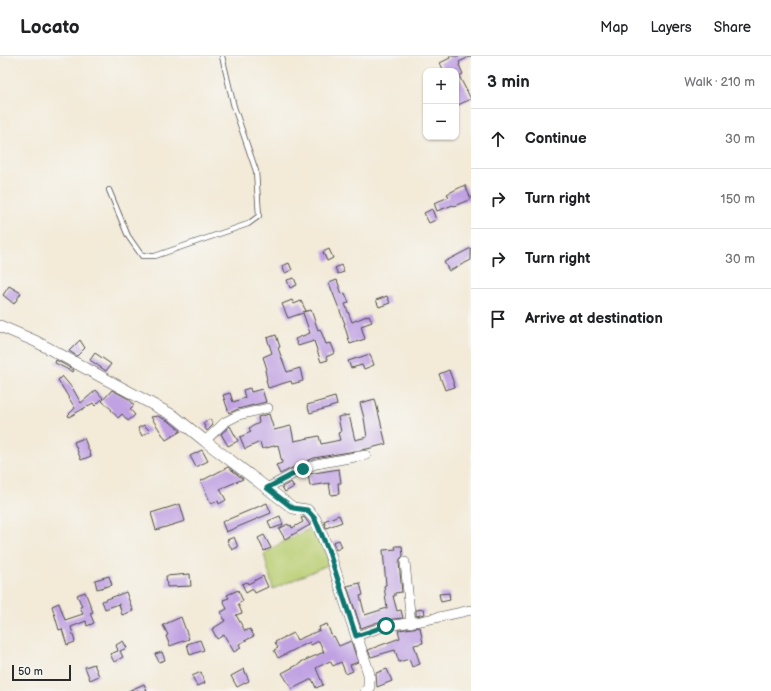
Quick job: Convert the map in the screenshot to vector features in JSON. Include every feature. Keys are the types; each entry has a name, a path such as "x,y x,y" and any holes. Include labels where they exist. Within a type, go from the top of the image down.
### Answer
{"street":[{"path":"0,326 35,341 174,416 293,508 307,510 315,519 329,552 370,674 369,689 366,691"},
{"path":"205,441 225,422 239,415 268,408"},
{"path":"267,488 303,469 316,464 366,455"},
{"path":"405,562 411,622"},
{"path":"356,636 386,626 471,610"}],"lane":[{"path":"109,190 128,236 142,256 155,256 248,224 259,216 256,171 234,107 222,56"}],"green space":[{"path":"315,526 330,564 273,589 264,554 279,544"}],"building":[{"path":"449,56 471,56 459,62 463,74 459,76 459,68 442,68 440,63 450,58"},
{"path":"459,76 471,99 459,105"},
{"path":"465,185 471,199 437,211 434,203 449,197 447,194"},
{"path":"432,209 436,220 429,223 424,213"},
{"path":"471,248 471,260 449,271 444,262"},
{"path":"329,249 333,258 327,261 323,252"},
{"path":"289,263 292,270 285,273 282,266"},
{"path":"341,265 344,272 338,274 335,268"},
{"path":"294,278 297,285 290,288 287,280"},
{"path":"337,280 342,294 345,293 349,303 345,304 352,322 369,315 372,322 361,326 365,339 350,344 345,324 329,283"},
{"path":"9,286 21,293 14,304 3,295"},
{"path":"387,296 390,303 379,307 376,300"},
{"path":"292,300 294,304 301,301 306,311 303,312 311,310 318,330 320,329 326,344 331,343 335,353 326,357 328,360 321,362 314,341 298,346 295,339 310,333 303,313 288,318 282,304"},
{"path":"276,335 280,347 278,348 287,372 300,368 303,381 292,384 291,381 268,388 265,370 267,369 263,357 272,353 267,338"},
{"path":"80,340 85,348 77,356 69,351"},
{"path":"95,353 111,364 106,371 90,360"},
{"path":"370,354 374,365 364,369 362,365 351,368 348,361"},
{"path":"56,360 74,370 73,372 55,363"},
{"path":"449,370 455,387 445,390 439,374"},
{"path":"62,376 73,389 81,403 96,390 103,398 95,406 93,403 69,417 68,415 75,408 58,380"},
{"path":"250,388 251,392 262,389 266,402 238,409 229,413 223,395 230,393 233,402 245,398 243,390"},
{"path":"112,390 129,399 134,405 130,409 135,415 128,421 122,414 118,418 102,401"},
{"path":"335,397 337,405 310,413 307,405"},
{"path":"375,399 386,444 367,449 314,458 280,474 276,465 282,463 278,445 262,449 260,442 245,449 240,437 251,432 249,428 259,423 258,417 269,414 274,430 291,426 294,441 319,436 321,444 340,440 338,433 341,432 338,417 349,415 355,440 367,437 360,403"},
{"path":"158,416 170,422 181,431 166,440 151,417"},
{"path":"210,419 213,425 207,431 203,423"},
{"path":"144,425 150,431 142,436 138,428"},
{"path":"230,426 238,441 228,446 221,434"},
{"path":"84,438 91,456 81,460 74,442"},
{"path":"202,450 208,461 196,467 190,456"},
{"path":"228,467 243,479 220,489 226,500 219,504 218,501 211,504 201,481"},
{"path":"339,469 341,483 338,483 339,494 331,495 329,483 310,486 308,474"},
{"path":"291,482 294,487 285,492 282,487"},
{"path":"267,503 271,513 226,532 222,522"},
{"path":"180,504 185,521 156,530 151,513"},
{"path":"339,515 342,522 326,528 324,521"},
{"path":"280,516 283,525 271,529 268,521"},
{"path":"304,517 310,525 285,539 279,529 288,524 289,526 291,525 292,528 303,522 301,518"},
{"path":"264,535 271,548 264,551 258,538"},
{"path":"234,537 238,547 232,550 227,540"},
{"path":"339,540 342,547 336,550 333,542"},
{"path":"395,546 402,546 403,556 399,563 402,592 395,593 395,596 393,596 397,611 401,610 403,618 384,620 361,628 347,586 360,583 363,595 360,596 365,615 387,608 384,586 386,585 383,550 396,549"},
{"path":"190,574 191,586 167,587 166,576"},
{"path":"109,576 112,585 97,589 95,580"},
{"path":"263,576 268,587 255,593 253,589 246,593 242,584 247,582 248,584"},
{"path":"238,590 243,601 238,604 242,613 236,615 245,631 250,629 254,636 239,644 241,648 234,652 224,635 217,639 212,629 225,621 221,612 227,609 223,600 229,598 227,595"},
{"path":"85,592 93,612 90,613 94,623 87,626 86,621 71,627 75,642 67,645 62,629 59,630 52,606 59,603 65,620 83,614 80,607 82,606 77,595"},
{"path":"126,592 133,611 122,615 119,604 105,609 102,601"},
{"path":"449,593 450,600 441,602 439,594"},
{"path":"424,609 425,614 416,616 416,610"},
{"path":"181,617 189,639 170,646 166,636 168,635 163,625"},
{"path":"327,624 332,637 334,636 339,646 351,641 358,662 350,665 353,671 346,674 341,662 333,666 330,661 316,668 323,685 316,688 312,679 292,689 282,673 301,662 324,652 319,641 311,645 310,642 278,658 274,650 278,648 275,642 293,633 297,640 320,630 319,627"},
{"path":"420,627 423,643 414,645 420,664 412,667 409,659 399,662 395,650 371,657 368,650 400,638 398,630"},
{"path":"200,640 204,650 190,655 187,644"},
{"path":"123,641 127,648 120,651 123,657 114,662 110,654 118,651 116,645"},
{"path":"162,652 165,660 159,662 155,654"},
{"path":"94,664 99,676 90,680 85,667"},
{"path":"244,669 249,681 237,687 231,676"},
{"path":"387,669 392,681 377,687 376,673"},
{"path":"201,672 205,683 197,686 192,676"},
{"path":"144,684 147,691 128,691"}],"route":[{"path":"303,469 267,488 293,508 307,510 315,519 340,582 356,636 386,626"}]}
